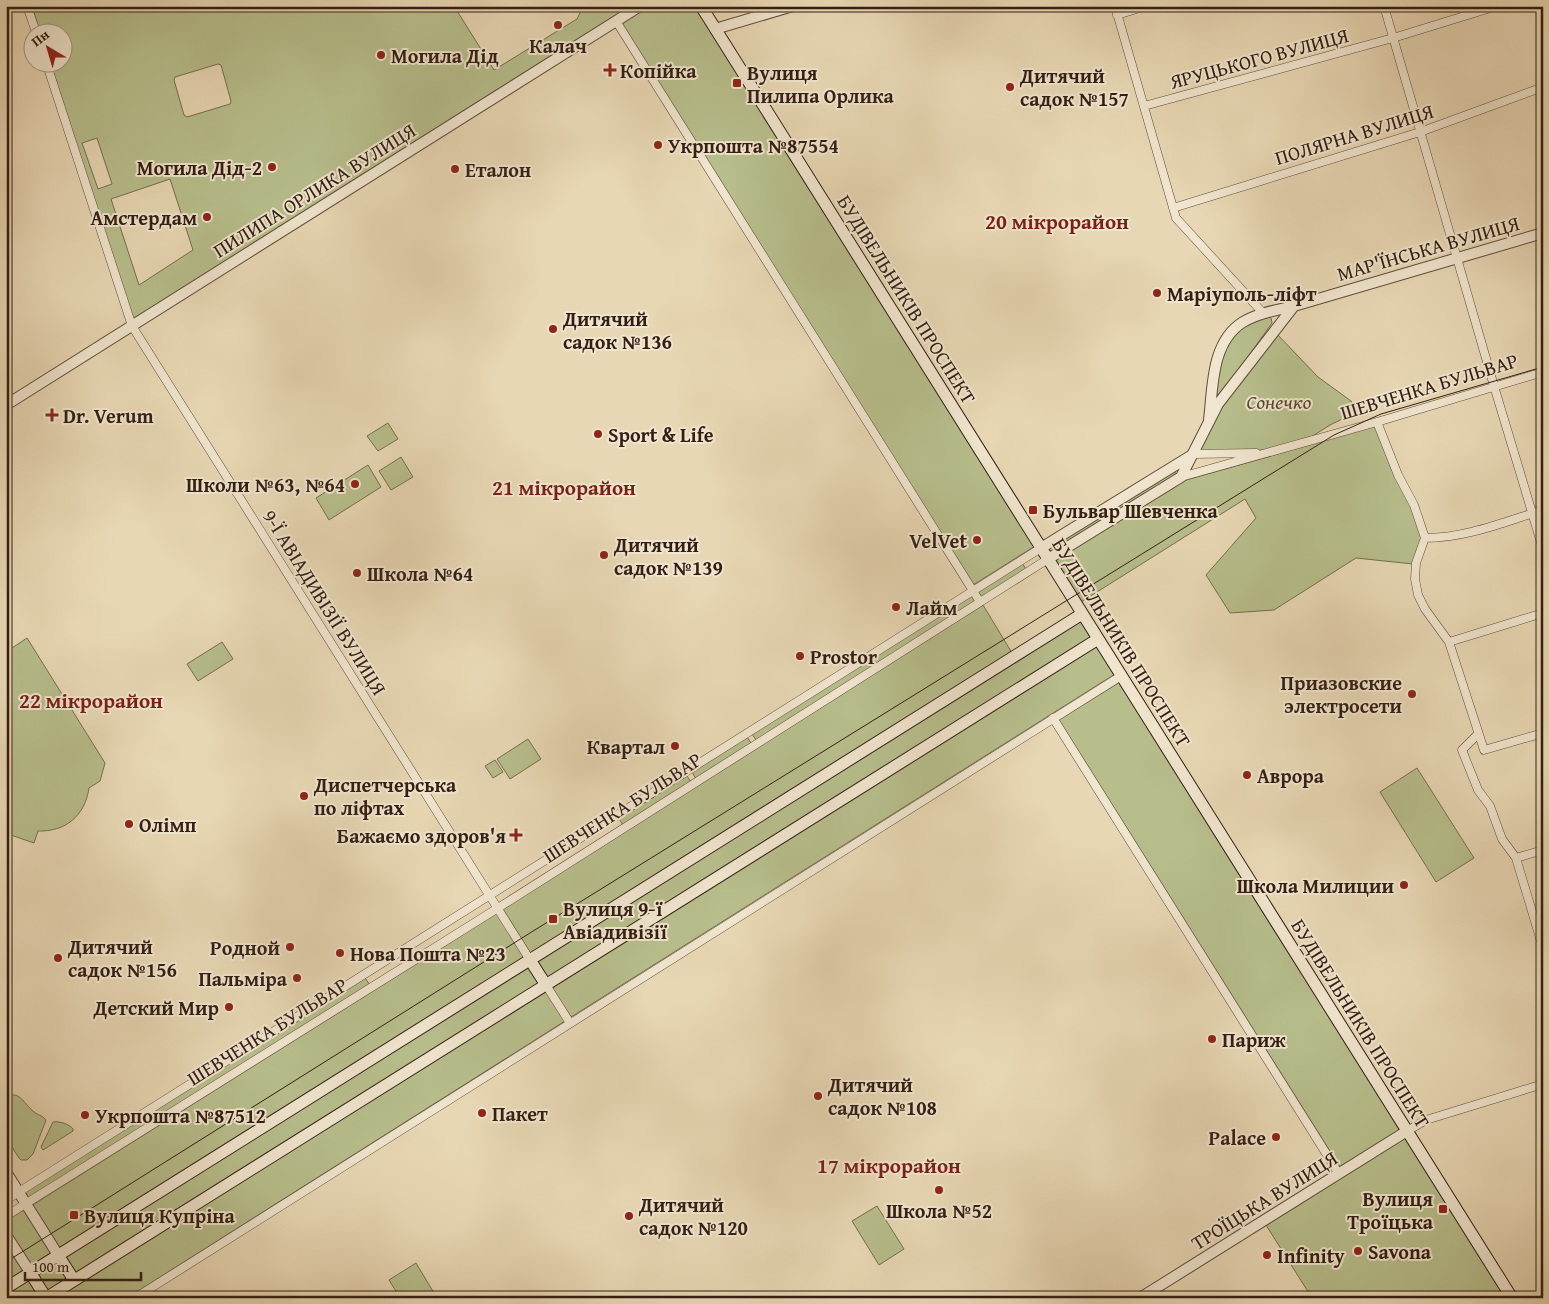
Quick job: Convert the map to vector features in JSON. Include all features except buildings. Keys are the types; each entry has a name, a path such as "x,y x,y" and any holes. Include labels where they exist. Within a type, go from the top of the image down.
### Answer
{"main road":[{"name":"БУДІВЕЛЬНИКІВ ПРОСПЕКТ","path":"700,6 1512,1298"},
{"path":"6,1288 1082,614"},
{"path":"30,1272 46,1298 1098,639"},
{"path":"530,960 546,985"},
{"path":"58,1255 74,1280"}],"street":[{"path":"28,6 33,22"},
{"name":"ПИЛИПА ОРЛИКА ВУЛИЦЯ","path":"6,404 640,6"},
{"path":"715,29 793,6"},
{"path":"1115,6 1176,218 1263,313"},
{"path":"1117,15 1146,6"},
{"path":"1384,6 1543,549"},
{"name":"ЯРУЦЬКОГО ВУЛИЦЯ","path":"1144,106 1393,38 1497,6"},
{"path":"616,21 980,602"},
{"name":"9-Ї АВІАДИВІЗІЇ ВУЛИЦЯ","path":"49,72 132,326 530,960"},
{"name":"ПОЛЯРНА ВУЛИЦЯ","path":"1173,208 1420,132 1543,87"},
{"name":"МАР'ЇНСЬКА ВУЛИЦЯ","path":"1210,420 1214,375 1221,347 1233,329 1244,321 1263,313 1294,306 1543,233"},
{"path":"1181,477 1218,404 1294,306"},
{"name":"ШЕВЧЕНКА БУЛЬВАР","path":"6,1216 1181,477 1377,422 1543,372"},
{"path":"1377,422 1398,476 1414,505 1425,538 1416,564 1415,579 1418,595 1449,642 1484,750 1543,733"},
{"name":"ШЕВЧЕНКА БУЛЬВАР","path":"6,1200 1192,454 1268,453"},
{"path":"1425,538 1462,535 1543,510"},
{"path":"1449,642 1543,613"},
{"path":"135,1298 1121,676"},
{"path":"1054,718 1339,1174"},
{"path":"1478,734 1462,750 1478,790 1490,806 1502,838 1516,858 1543,948"},
{"path":"615,818 623,829"},
{"path":"1516,858 1543,850"},
{"path":"366,974 374,986"},
{"path":"546,985 570,1023"},
{"path":"1407,1131 1426,1120 1543,1084"},
{"name":"ТРОЇЦЬКА ВУЛИЦЯ","path":"1140,1298 1407,1131"},
{"path":"6,1172 58,1255"},
{"path":"6,1234 30,1272"}],"green space":[{"path":"32,6 454,6 494,70 577,19 580,13 580,6 630,6 133,319 53,72 72,72 72,22 37,22","holes":["218,64 221,65 231,101 230,104 187,117 184,115 174,80 175,77","97,138 112,184 98,189 82,143","170,179 193,250 139,285 111,199"]},
{"path":"648,6 695,6 1035,546 973,585 621,23"},
{"path":"1267,316 1271,318 1272,323 1215,403 1219,370 1230,341 1236,332 1245,325"},
{"name":"Сонечко","path":"1275,332 1318,377 1351,401 1359,411 1330,425 1311,437 1267,450 1197,451 1212,420"},
{"path":"388,423 398,439 378,451 367,436"},
{"path":"1375,426 1412,506 1422,538 1413,564 1356,558 1274,610 1230,613 1206,575 1256,518 1245,499 1081,602 1054,560 1183,481"},
{"path":"401,457 413,477 391,490 379,471"},
{"path":"368,465 381,487 329,520 316,498"},
{"path":"1173,469 1177,476 1068,544 1064,537"},
{"path":"1022,563 1026,569 981,598 977,591"},
{"path":"972,594 976,601 756,740 752,734"},
{"path":"983,605 1012,653 531,954 503,909"},
{"path":"1081,620 1092,638 547,979 535,961"},
{"path":"27,638 105,763 100,781 89,788 87,798 78,814 57,829 38,831 34,843 6,832 6,652"},
{"path":"222,642 233,659 198,681 187,664"},
{"path":"1097,645 1115,674 571,1017 551,986"},
{"path":"1120,682 1401,1129 1340,1167 1059,720"},
{"path":"747,737 751,743 696,779 692,772"},
{"path":"528,739 541,759 510,779 497,759"},
{"path":"495,760 503,772 493,778 485,766"},
{"path":"1417,768 1474,858 1436,882 1380,792"},
{"path":"687,776 691,782 623,825 619,819"},
{"path":"497,913 525,958 59,1249 31,1206"},
{"path":"529,965 541,983 75,1275 63,1257"},
{"path":"365,978 370,985 27,1200 23,1193"},
{"path":"545,990 565,1021 127,1298 53,1298"},
{"path":"10,1095 20,1098 30,1109 46,1120 33,1154 27,1160 19,1158 6,1138 6,1103"},
{"path":"53,1122 67,1124 73,1131 43,1150 41,1147"},
{"path":"1405,1137 1506,1298 1312,1298 1266,1225"},
{"path":"877,1206 904,1249 879,1265 852,1221"},
{"path":"26,1209 54,1253 31,1267 6,1228 6,1220"},
{"path":"6,1240 25,1271 6,1282"},
{"path":"58,1260 69,1278 47,1292 35,1274"},
{"path":"416,1263 437,1298 400,1298 389,1280"},
{"path":"29,1278 41,1296 38,1298 6,1298 6,1292"}],"tram line":[{"path":"6,1262 530,933 1334,435 1381,414 1543,367"}],"place":[{"name":"Калач","path":"558,25"},
{"name":"Могила Дiд","path":"381,55"},
{"name":"Копійка","path":"610,70"},
{"name":"Вулиця Пилипа Орлика","path":"737,83"},
{"name":"Дитячий садок №157","path":"1010,87"},
{"name":"Укрпошта №87554","path":"658,145"},
{"name":"Могила Дiд-2","path":"272,167"},
{"name":"Еталон","path":"455,169"},
{"name":"Амстердам","path":"207,217"},
{"name":"Маріуполь-ліфт","path":"1157,293"},
{"name":"Дитячий садок №136","path":"553,329"},
{"name":"Dr. Verum","path":"52,415"},
{"name":"Sport & Life","path":"598,434"},
{"name":"Школи №63, №64","path":"355,484"},
{"name":"Бульвар Шевченка","path":"1033,510"},
{"name":"VelVet","path":"977,540"},
{"name":"Дитячий садок №139","path":"604,555"},
{"name":"Школа №64","path":"357,573"},
{"name":"Лайм","path":"896,607"},
{"name":"Prostor","path":"800,656"},
{"name":"Приазовские электросети","path":"1412,694"},
{"name":"Квартал","path":"675,746"},
{"name":"Аврора","path":"1247,775"},
{"name":"Диспетчерська по ліфтах","path":"304,796"},
{"name":"Олімп","path":"129,824"},
{"name":"Бажаємо здоров'я","path":"516,835"},
{"name":"Школа Милиции","path":"1404,885"},
{"name":"Вулиця 9-ї Авіадивізії","path":"553,919"},
{"name":"Родной","path":"290,947"},
{"name":"Нова Пошта №23","path":"340,953"},
{"name":"Дитячий садок №156","path":"58,958"},
{"name":"Пальміра","path":"297,978"},
{"name":"Детский Мир","path":"229,1007"},
{"name":"Париж","path":"1212,1039"},
{"name":"Дитячий садок №108","path":"818,1096"},
{"name":"Пакет","path":"482,1113"},
{"name":"Укрпошта №87512","path":"85,1115"},
{"name":"Palace","path":"1276,1137"},
{"name":"Школа №52","path":"939,1190"},
{"name":"Вулиця Троїцька","path":"1443,1209"},
{"name":"Вулиця Купріна","path":"74,1215"},
{"name":"Дитячий садок №120","path":"629,1216"},
{"name":"Savona","path":"1358,1251"},
{"name":"Infinity","path":"1267,1255"}],"district":[{"name":"20 мікрорайон","path":"1057,221"},
{"name":"21 мікрорайон","path":"564,487"},
{"name":"22 мікрорайон","path":"91,700"},
{"name":"17 мікрорайон","path":"889,1165"}]}
